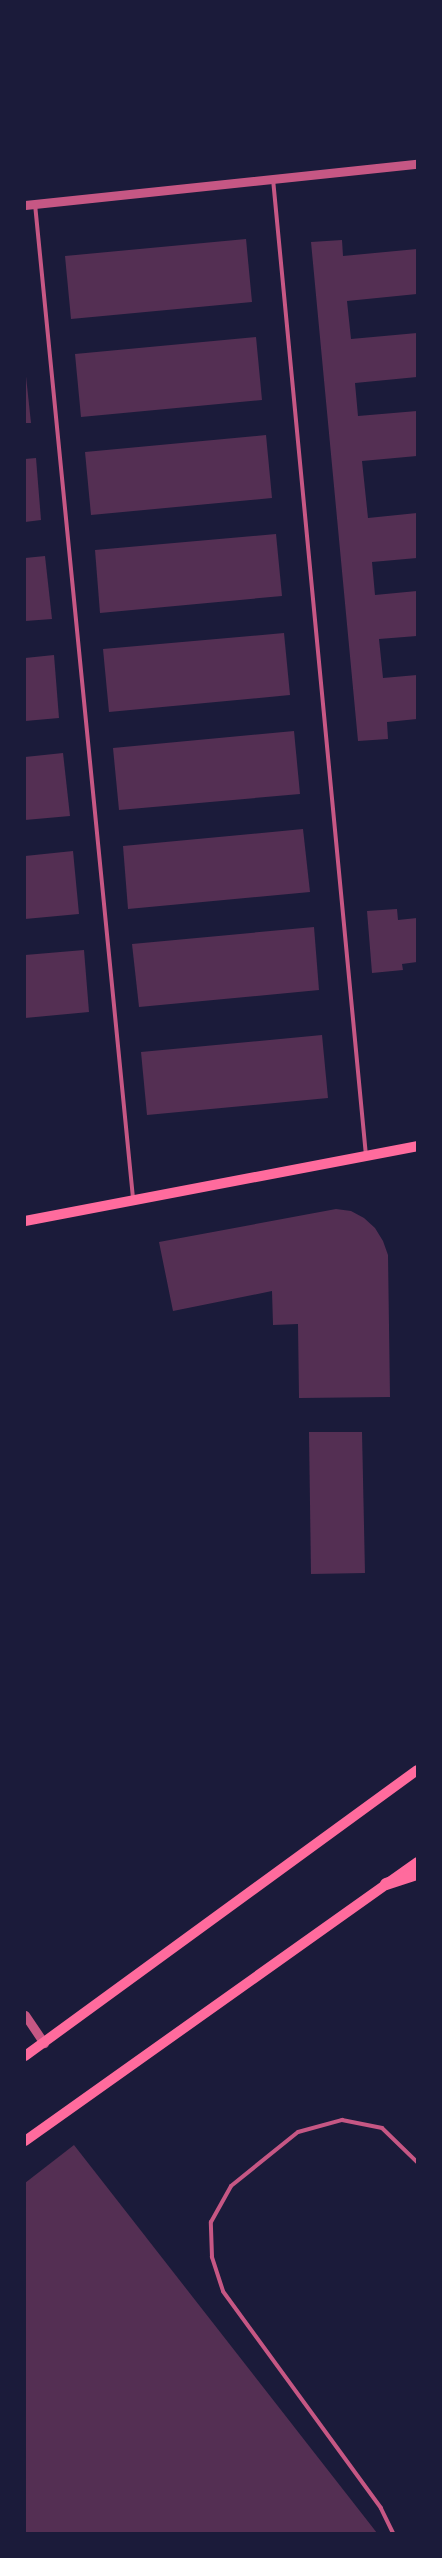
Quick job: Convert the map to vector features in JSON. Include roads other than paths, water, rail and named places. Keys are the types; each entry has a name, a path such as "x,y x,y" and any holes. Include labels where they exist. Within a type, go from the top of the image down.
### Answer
{"main road":[{"path":"25,1221 417,1146"},
{"path":"25,2056 417,1770"},
{"path":"25,2141 417,1862"},
{"path":"386,1884 417,1874"}],"street":[{"path":"25,205 417,164"},
{"path":"25,2015 44,2043"}],"lane":[{"path":"273,179 366,1156"},
{"path":"35,204 133,1201"},
{"path":"393,2533 381,2508 224,2291 212,2257 211,2222 231,2186 298,2132 342,2120 382,2128 417,2162"}]}
